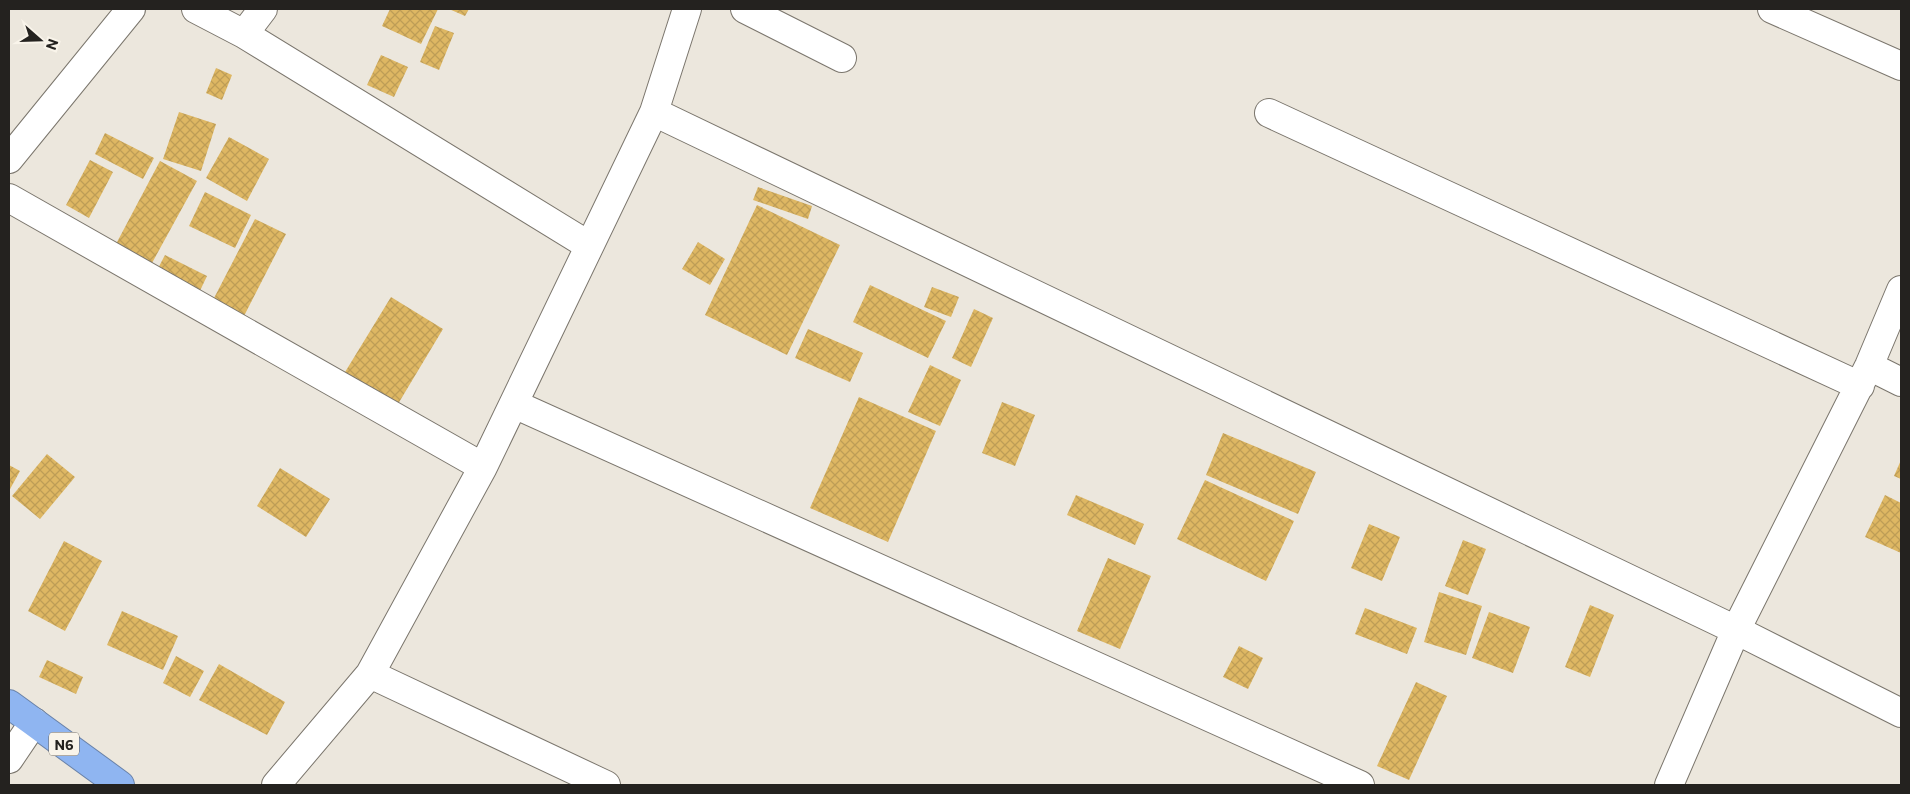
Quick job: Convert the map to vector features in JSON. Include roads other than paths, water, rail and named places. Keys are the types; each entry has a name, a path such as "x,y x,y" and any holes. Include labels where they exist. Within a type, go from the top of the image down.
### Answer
{"highway":[{"name":"N6","path":"9,704 120,785"}],"street":[{"path":"9,159 131,9"},
{"path":"196,9 244,34 588,245"},
{"path":"244,34 263,9"},
{"path":"276,785 370,674 483,467 588,245 654,112 688,9"},
{"path":"745,9 842,58"},
{"path":"1772,9 1901,66"},
{"path":"654,112 1736,630 1901,713"},
{"path":"1269,113 1865,376 1901,382"},
{"path":"9,198 483,467"},
{"path":"1669,785 1736,630 1865,376 1901,290"},
{"path":"514,404 1360,785"},
{"path":"370,674 606,785"},
{"path":"9,759 34,722"}]}
